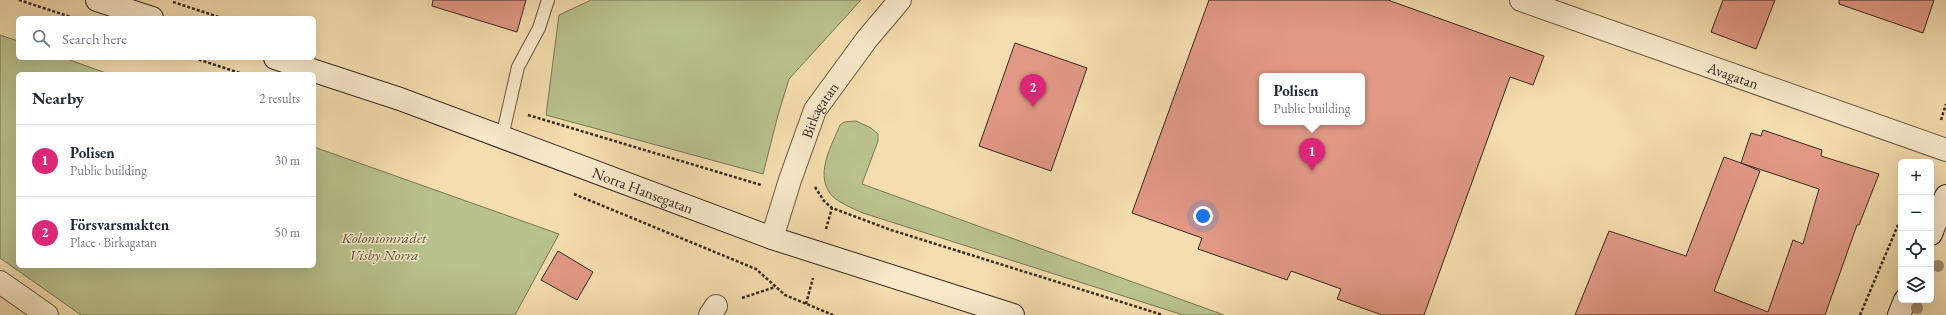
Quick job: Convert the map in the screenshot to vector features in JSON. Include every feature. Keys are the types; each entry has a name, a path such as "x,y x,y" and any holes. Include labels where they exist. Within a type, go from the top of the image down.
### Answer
{"main road":[{"path":"96,0 146,16"},
{"name":"Birkagatan","path":"772,238 790,180 815,110 867,39 900,0"},
{"name":"Avagatan","path":"1521,0 1946,150"},
{"name":"Norra Hansegatan","path":"281,60 400,99 772,238 1013,315"},
{"path":"1932,231 1946,196"},
{"path":"0,282 47,315"},
{"path":"1899,315 1904,303"}],"lane":[{"path":"502,137 518,67 539,28 548,0"}],"path":[{"path":"19,0 68,16"},
{"path":"166,0 216,16"},
{"path":"200,60 237,72"},
{"path":"509,109 768,187 772,174 790,180 814,185 824,201 832,208 898,232 1163,315"},
{"path":"568,191 756,269 785,295 826,314 833,315"},
{"path":"1860,315 1898,225"},
{"path":"713,311 776,287"}],"green space":[{"path":"591,0 861,0 789,79 763,174 546,115 559,15"},
{"name":"Koloniområdet Visby Norra","path":"0,35 16,40 16,60 70,60 103,72 16,72 16,268 316,268 316,148 559,234 515,315 81,315 0,258"},
{"path":"856,121 871,128 878,134 878,141 862,184 1224,315 1183,315 863,213 844,204 835,199 829,192 825,184 825,167 830,149 840,125 844,122"}],"building":[{"path":"433,0 526,0 517,32 432,6"},
{"path":"1209,0 1388,0 1544,56 1533,85 1510,77 1424,315 1382,315 1337,299 1341,289 1291,271 1287,280 1198,249 1202,238 1132,213"},
{"path":"1723,0 1775,0 1756,49 1711,32"},
{"path":"1839,0 1934,0 1923,33 1839,4"},
{"path":"1015,43 1087,68 1051,171 979,146"},
{"path":"1763,130 1822,150 1821,156 1879,174 1859,225 1857,225 1825,315 1575,315 1609,231 1686,256 1724,157 1741,163 1751,133 1761,136","holes":["1741,163 1819,189 1803,244 1793,240 1768,312 1714,291 1760,171"]},
{"path":"558,251 593,272 577,300 541,280"}],"place":[{"name":"Försvarsmakten","path":"1033,107"},
{"name":"Polisen","path":"1312,171"}]}
